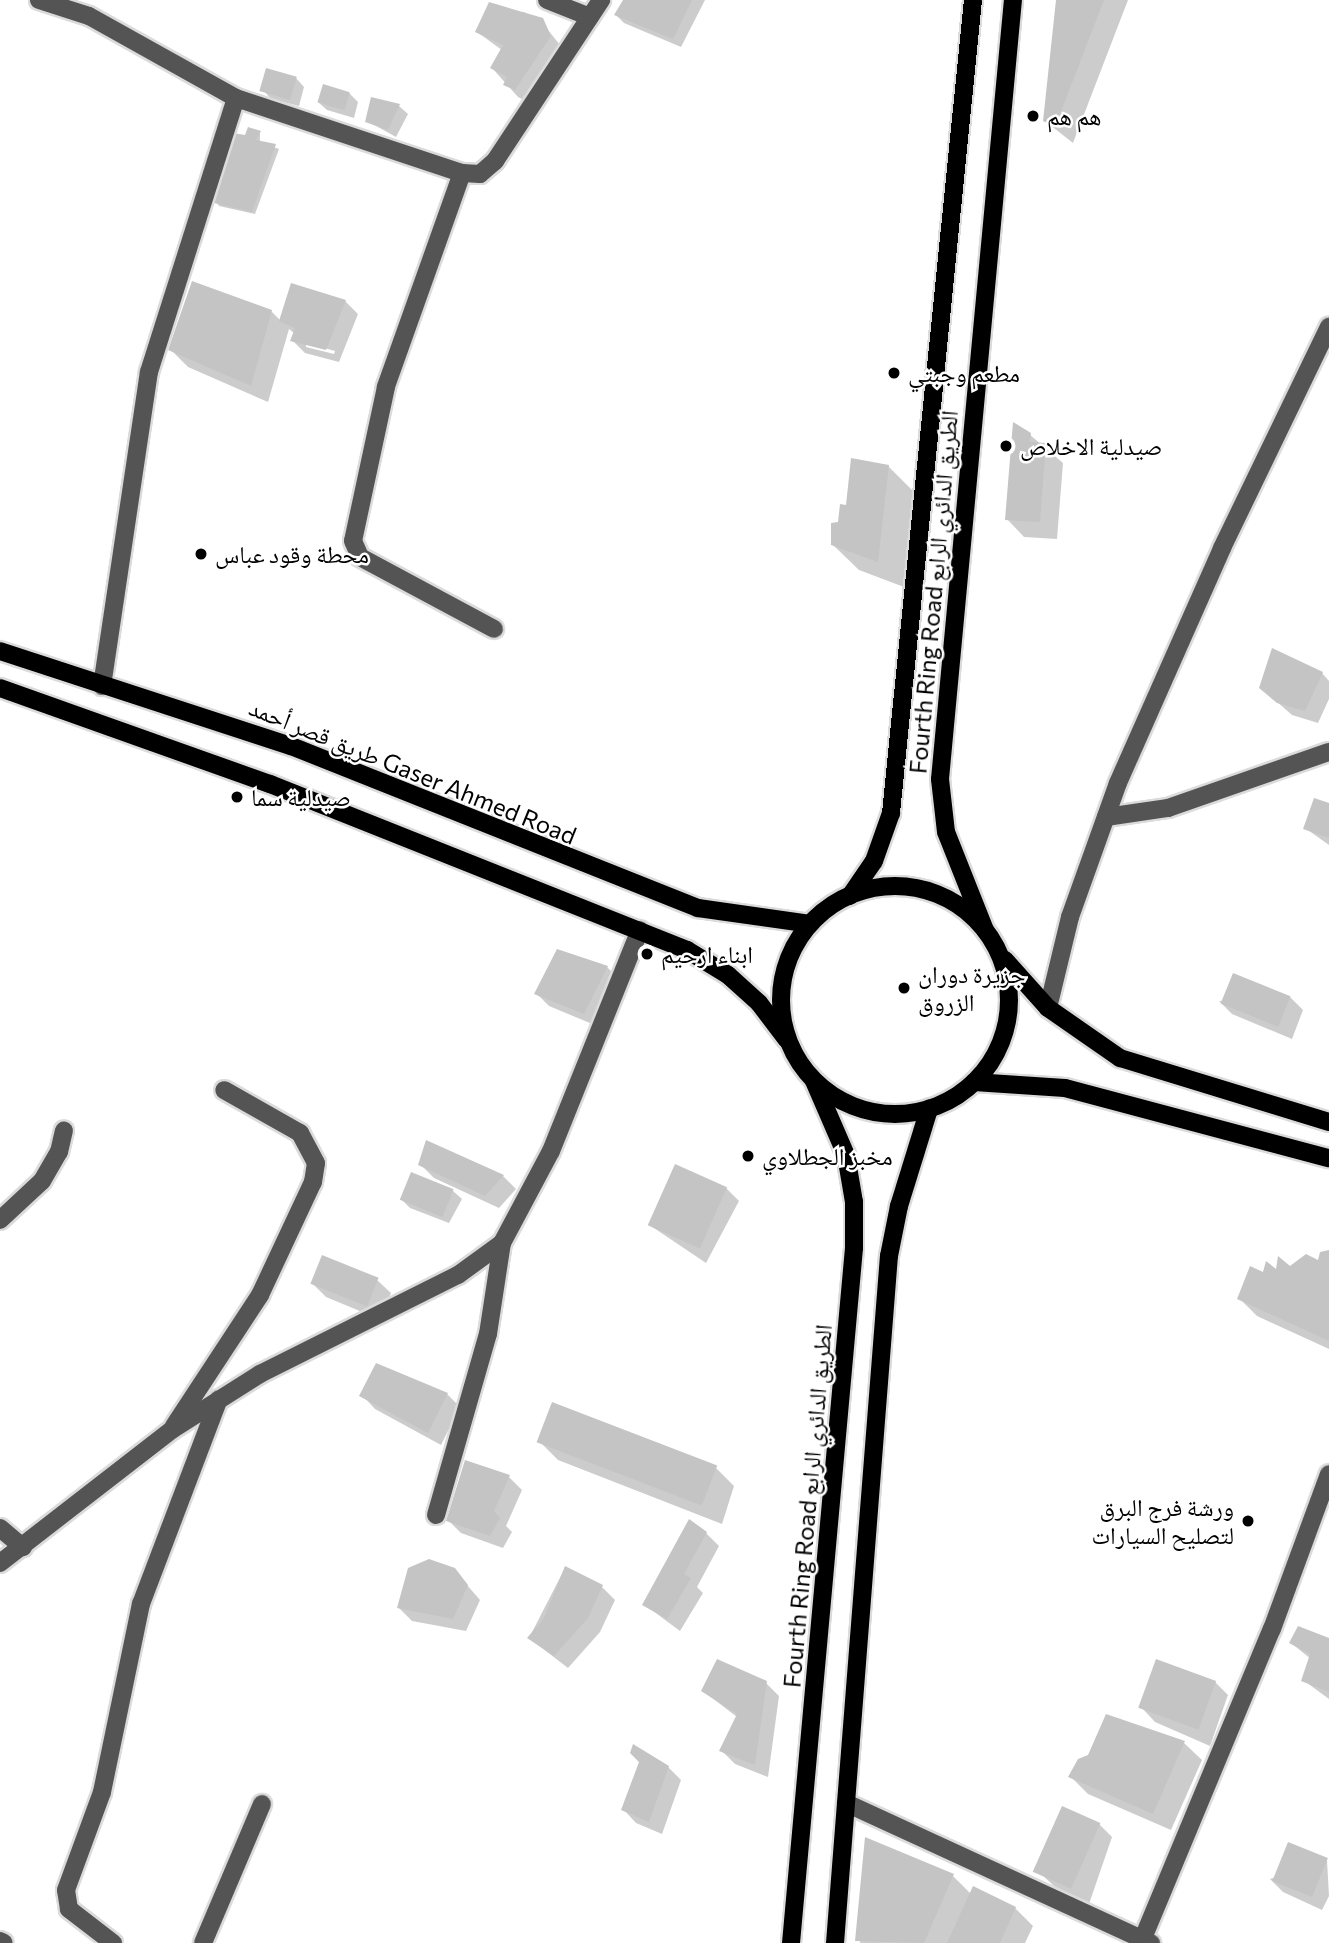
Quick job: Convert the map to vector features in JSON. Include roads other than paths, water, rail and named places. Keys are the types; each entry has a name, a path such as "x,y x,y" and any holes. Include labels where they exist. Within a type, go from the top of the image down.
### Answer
{"main road":[{"name":"Fourth Ring Road الطريق الدائري الرابع","path":"850,896 874,861 891,813 973,0"},
{"name":"Fourth Ring Road الطريق الدائري الرابع","path":"985,930 946,832 940,779 1013,0"},
{"name":"طريق قصر أحمد Gaser Ahmed Road","path":"0,651 290,746 677,901 741,918 810,924"},
{"path":"0,688 270,785 640,930 728,975 759,1003 814,1081 830,1094 867,1111 898,1114 929,1109 974,1082 996,1054 1007,1021 1008,985 998,951"},
{"path":"787,1040 781,1016 783,979 795,944 810,924 850,896 874,888 924,890 958,905 985,930 998,951 1048,1008 1080,1035 1120,1058 1329,1122"},
{"name":"Fourth Ring Road الطريق الدائري الرابع","path":"791,1943 854,1248 854,1202 846,1155 814,1081"},
{"path":"974,1082 1065,1088 1329,1158"},
{"path":"835,1943 888,1256 898,1206 929,1109"}],"street":[{"path":"39,0 89,16 236,98 462,173 480,174 495,161 601,0"},
{"path":"89,16 100,0"},
{"path":"547,0 590,17"},
{"path":"102,686 149,372 236,98"},
{"path":"462,173 386,387 353,541 360,557 494,629"},
{"path":"1048,1008 1070,917 1106,817 1222,548 1329,327"},
{"path":"1106,817 1168,808 1329,752"},
{"path":"436,1515 488,1334 502,1243 551,1151 640,930"},
{"path":"173,1429 260,1295 313,1182 316,1163 300,1133 224,1090"},
{"path":"0,1220 42,1181 59,1152 64,1131"},
{"path":"0,1563 173,1429 219,1399 260,1374 458,1276 502,1243"},
{"path":"113,1943 69,1909 66,1890 102,1792 141,1604 219,1399"},
{"path":"846,1803 1145,1942 1272,1629 1329,1474"},
{"path":"0,1528 23,1547"},
{"path":"203,1943 262,1804"}],"place":[{"name":"هم هم","path":"1033,116"},
{"name":"مطعم وجبتي","path":"894,373"},
{"name":"صيدلية الاخلاص","path":"1006,446"},
{"name":"محطة وقود عباس","path":"201,554"},
{"name":"صيدلية سما","path":"237,797"},
{"name":"ابناء ارحيم","path":"647,954"},
{"name":"جزيرة دوران الزروق","path":"904,988"},
{"name":"مخبز الجطلاوي","path":"748,1156"},
{"name":"ورشة فرج البرق لتصليح السيارات","path":"1248,1521"}]}
